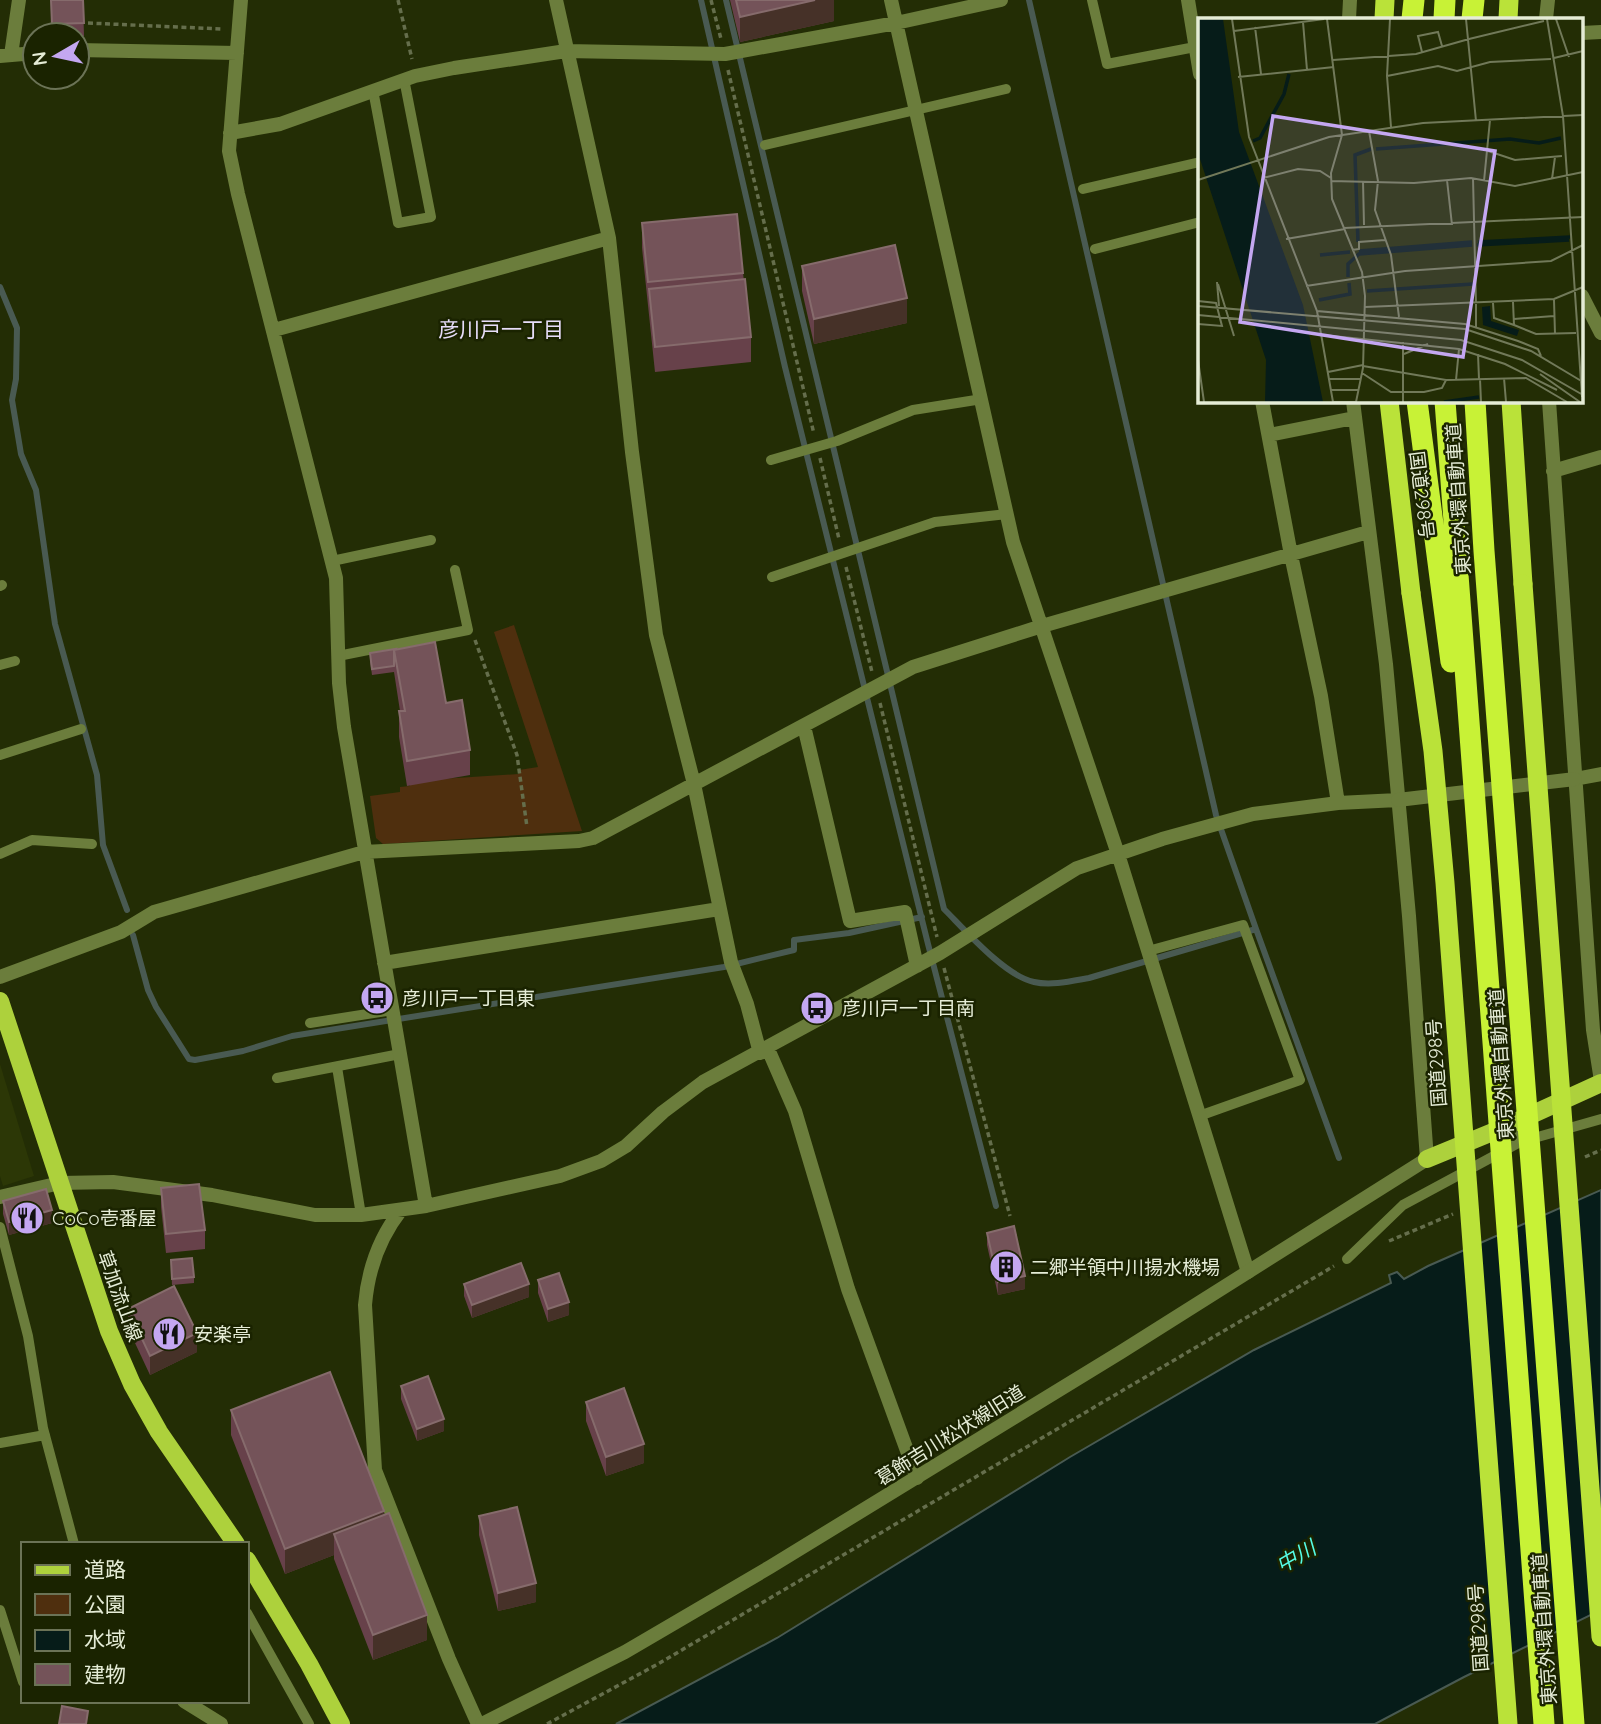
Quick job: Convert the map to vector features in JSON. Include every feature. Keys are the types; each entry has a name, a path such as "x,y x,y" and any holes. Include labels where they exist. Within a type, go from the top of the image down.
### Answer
{"highway":[{"path":"1384,18 1385,0"},
{"path":"1412,18 1414,0"},
{"path":"1444,18 1445,0"},
{"path":"1472,18 1474,0"},
{"path":"1508,18 1509,0"},
{"name":"国道298号","path":"1389,402 1411,593 1433,751 1445,883 1508,1724"},
{"path":"1417,402 1446,624 1477,830"},
{"name":"東京外環自動車道","path":"1445,402 1544,1724"},
{"name":"東京外環自動車道","path":"1475,402 1484,551 1574,1724"},
{"path":"1511,402 1601,1637"}],"main road":[{"name":"草加流山線","path":"0,1001 6,1042 60,1183 109,1331 132,1384 174,1455 235,1542"},
{"path":"1427,1159 1601,1082"},
{"path":"248,1562 341,1724"}],"street":[{"path":"5,56 19,0"},
{"path":"241,0 229,151 336,578 338,656 344,727 426,1206"},
{"path":"556,0 609,238 632,452 656,635 694,784 731,962 764,1051 796,1111 848,1289 917,1478"},
{"path":"891,0 1013,542 1118,854 1248,1272"},
{"path":"230,133 280,124 410,77 490,61 566,51 724,54 896,23 1001,0"},
{"path":"1188,0 1196,43"},
{"path":"1349,18 1350,0"},
{"path":"1546,18 1548,0"},
{"path":"91,50 237,52"},
{"path":"274,330 609,238"},
{"path":"1584,300 1601,332"},
{"path":"1262,402 1321,696 1338,803"},
{"path":"1353,402 1386,664 1427,1159"},
{"path":"1549,402 1593,1030 1601,1082"},
{"path":"1269,435 1354,418"},
{"path":"1553,471 1601,457"},
{"path":"0,977 121,932 154,912 364,852 593,838 913,667 1042,626 1368,532"},
{"path":"804,726 850,921 905,912 917,966"},
{"path":"0,1197 60,1183 113,1182 212,1195 315,1215 361,1215 426,1206 559,1176 601,1161 626,1146 663,1112 694,1089 940,953 1077,868 1162,839 1253,814 1338,803 1398,800 1601,774"},
{"path":"384,963 719,909"},
{"name":"葛飾吉川松伏線旧道","path":"480,1724 625,1652 917,1478 1427,1159"},
{"path":"401,1210 379,1244 366,1288 375,1470 449,1659 480,1724"},
{"path":"187,1703 221,1724"}],"lane":[{"path":"1092,0 1107,64 1196,43"},
{"path":"373,90 398,223 431,217 410,77"},
{"path":"765,145 1006,89"},
{"path":"1083,189 1198,162"},
{"path":"1095,249 1198,223"},
{"path":"771,460 817,447 913,410 982,399"},
{"path":"772,578 935,522 1007,514"},
{"path":"332,561 430,540"},
{"path":"338,656 468,630 455,570"},
{"path":"0,665 15,661"},
{"path":"0,755 81,729"},
{"path":"0,855 32,840 92,844"},
{"path":"1148,951 1243,925 1300,1080 1199,1115"},
{"path":"310,1023 393,1010"},
{"path":"277,1078 400,1055"},
{"path":"337,1067 361,1215"},
{"path":"1347,1259 1404,1205 1520,1142 1601,1119"},
{"path":"1515,1122 1520,1142"},
{"path":"0,1227 28,1336 45,1435 73,1542"},
{"path":"0,1443 45,1435"},
{"path":"0,1610 21,1676"},
{"path":"248,1615 309,1724"}],"path":[{"path":"398,0 410,77"},
{"path":"711,0 940,953 1010,1216"},
{"path":"91,23 239,30"},
{"path":"468,630 472,631 517,755 529,843"},
{"path":"1576,1161 1601,1150"},
{"path":"1385,1242 1461,1210"},
{"path":"547,1724 658,1664 1347,1259"}],"shaded area":[{"path":"0,1064 34,1176 3,1186 0,1176"}],"green space":[{"path":"514,625 582,831 383,844 376,838 370,796 400,792 400,787 410,786 410,781 519,774 519,770 538,767 494,632"}],"water":[{"name":"中川","path":"1601,1190 1601,1610 1375,1724 616,1724 777,1638 1070,1457 1254,1350 1391,1283 1389,1275 1397,1272 1404,1279"}],"building":[{"path":"51,0 83,0 84,21 52,21"},
{"path":"736,0 815,0 740,17"},
{"path":"737,214 743,273 648,282 642,223"},
{"path":"895,245 907,298 814,319 802,266"},
{"path":"745,279 751,337 655,347 649,289"},
{"path":"435,642 446,703 462,700 470,750 407,761 399,711 405,711 394,650"},
{"path":"395,649 394,666 372,669 370,653"},
{"path":"199,1184 205,1230 166,1234 161,1188"},
{"path":"46,1189 52,1210 9,1222 3,1201"},
{"name":"二郷半領中川揚水機場","path":"1014,1226 1025,1276 998,1282 987,1233"},
{"path":"192,1258 194,1277 172,1279 171,1260"},
{"path":"521,1263 529,1284 472,1305 464,1284"},
{"path":"559,1273 569,1302 548,1309 538,1280"},
{"path":"174,1286 197,1333 150,1356 128,1309"},
{"path":"330,1372 384,1511 285,1549 231,1410"},
{"path":"428,1376 444,1419 417,1429 401,1386"},
{"path":"624,1388 644,1444 606,1457 586,1402"},
{"path":"517,1507 536,1583 498,1593 479,1516"},
{"path":"389,1513 427,1615 373,1635 334,1534"},
{"path":"62,1706 88,1711 86,1724 59,1724"}],"waterway":[{"path":"701,0 785,367 996,1206"},
{"path":"726,0 944,909 998,962 1023,978 1041,983 1062,983 1089,978 1256,929 1339,1158"},
{"path":"1029,0 1216,815 1256,929"},
{"path":"0,287 17,328 16,379 12,400 21,454 36,490 55,624 97,775 103,845 127,910"},
{"path":"133,935 148,990 156,1007 189,1059 195,1060 243,1051 292,1036 724,967 794,950 794,940 849,933 922,917"}],"place":[{"name":"彦川戸一丁目東","path":"377,998"},
{"name":"彦川戸一丁目南","path":"817,1008"},
{"name":"CoCo壱番屋","path":"27,1218"},
{"name":"二郷半領中川揚水機場","path":"1006,1267"},
{"name":"安楽亭","path":"169,1334"}],"district":[{"name":"彦川戸一丁目","path":"501,330"}]}
